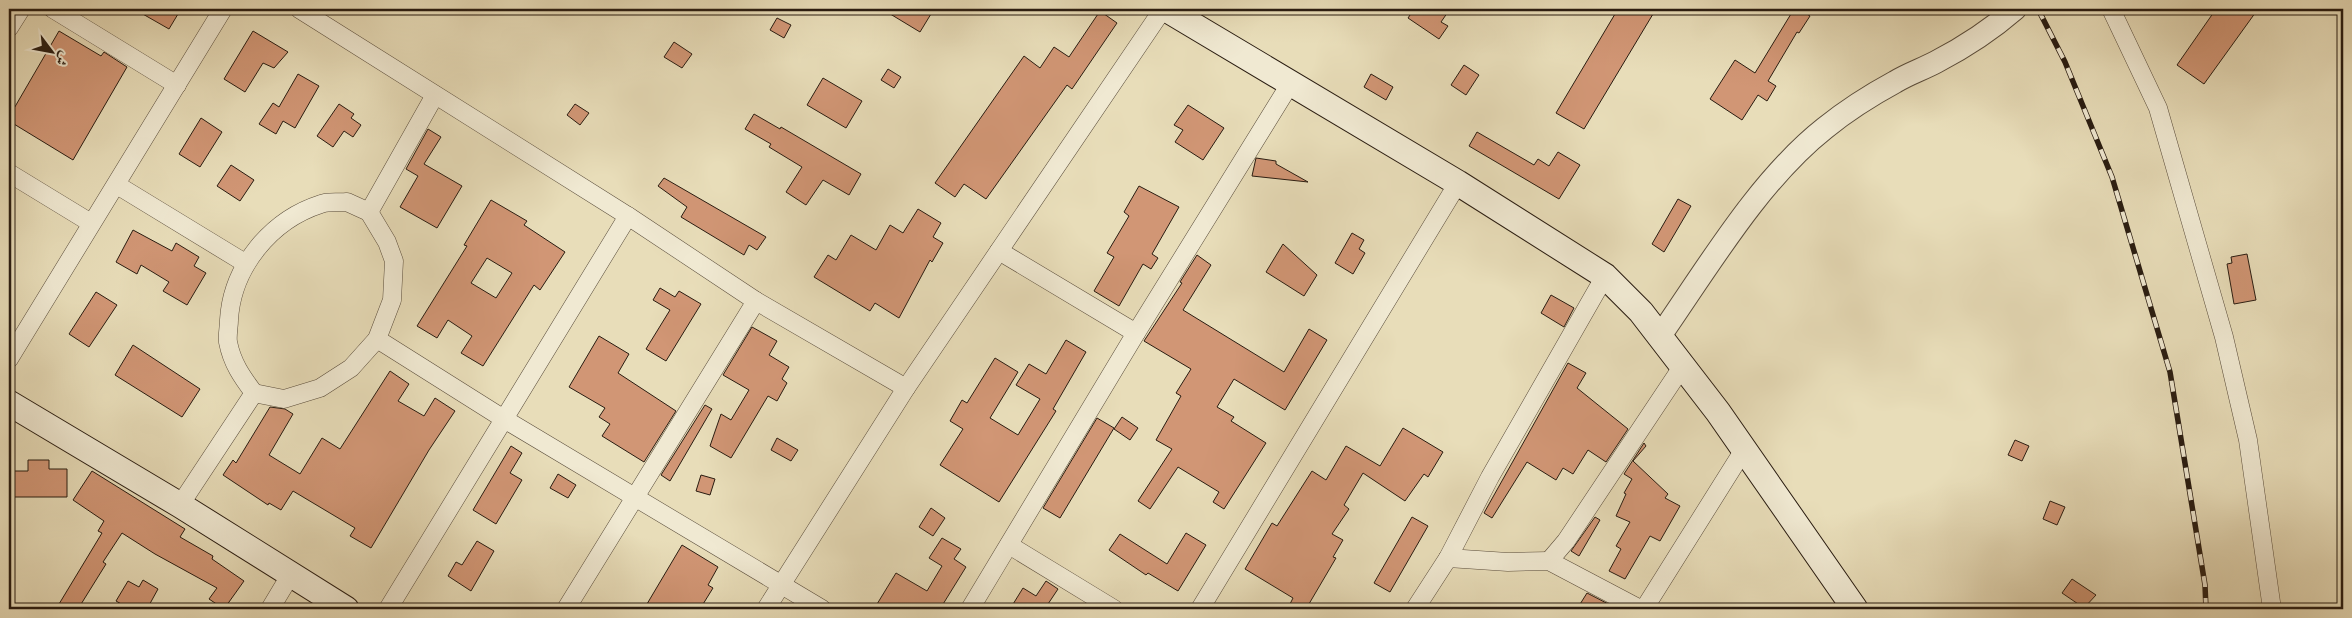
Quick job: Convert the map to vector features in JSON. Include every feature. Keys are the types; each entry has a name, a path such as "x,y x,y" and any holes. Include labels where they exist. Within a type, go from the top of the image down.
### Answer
{"main road":[{"path":"1165,9 1458,183 1605,276 1628,297 1660,336 1745,448 1855,609"},
{"path":"9,403 180,505 346,609"}],"street":[{"path":"9,28 21,9"},
{"path":"53,9 177,85"},
{"path":"9,359 223,9"},
{"path":"299,9 628,216 756,301 906,388"},
{"path":"766,609 906,388 1165,9"},
{"path":"1660,336 1746,214 1790,159 1825,128 1856,107 1895,82 1937,62 1990,28 2015,9"},
{"path":"2111,9 2158,108 2224,337 2248,440 2272,609"},
{"path":"970,609 1136,333 1290,84"},
{"path":"369,212 434,95"},
{"path":"9,173 91,223"},
{"path":"1200,609 1458,183"},
{"path":"117,185 245,263"},
{"path":"347,202 369,212 387,242 394,262 392,300 377,339 351,368 320,388 284,399 254,393 237,371 228,341 230,305 245,263 266,238 288,221 322,203 347,202"},
{"path":"388,609 628,216"},
{"path":"999,251 1136,333"},
{"path":"1415,609 1448,558 1490,477 1605,276"},
{"path":"566,609 756,301"},
{"path":"377,339 504,419 636,496 822,609"},
{"path":"1550,561 1566,541 1682,367"},
{"path":"180,505 254,393"},
{"path":"1644,609 1745,448"},
{"path":"1008,545 1114,609"},
{"path":"1448,558 1508,562 1550,561 1640,609"},
{"path":"270,609 291,574"}],"building":[{"path":"134,9 181,9 169,29"},
{"path":"882,9 934,9 920,32"},
{"path":"1414,9 1450,9 1441,22 1448,26 1439,39 1408,18"},
{"path":"1618,9 1656,9 1584,129 1556,113"},
{"path":"1794,9 1799,9 1810,16 1799,33 1797,32 1768,81 1776,86 1767,101 1758,95 1742,120 1710,99 1735,60 1755,73"},
{"path":"2216,9 2258,9 2204,84 2177,65"},
{"path":"1100,11 1117,23 1072,89 1067,85 986,199 964,184 955,197 935,183 1024,56 1040,68 1054,47 1069,57"},
{"path":"777,18 791,25 784,38 770,30"},
{"path":"59,31 101,56 104,52 127,67 73,160 9,121 9,117"},
{"path":"253,31 288,52 274,68 263,63 245,92 224,79"},
{"path":"674,42 692,54 682,68 664,57"},
{"path":"1464,65 1479,75 1466,95 1451,85"},
{"path":"888,69 901,77 894,88 881,80"},
{"path":"298,74 319,86 295,128 283,121 276,134 259,124 273,103 279,107"},
{"path":"1371,74 1393,87 1386,100 1364,87"},
{"path":"823,78 862,101 846,128 807,105"},
{"path":"339,104 354,114 351,118 361,125 353,137 344,131 333,147 317,136"},
{"path":"575,104 589,113 580,125 567,115"},
{"path":"1188,105 1224,128 1203,160 1175,142 1183,130 1174,125"},
{"path":"754,114 780,129 781,127 861,174 849,195 823,180 806,205 786,192 802,167 769,147 771,144 745,129"},
{"path":"201,118 222,132 200,167 179,154"},
{"path":"428,129 441,137 424,164 462,186 437,228 400,207 418,176 406,169"},
{"path":"1477,132 1534,165 1538,159 1549,166 1558,152 1580,165 1559,199 1469,146"},
{"path":"1256,158 1276,161 1276,164 1308,182 1252,176"},
{"path":"231,165 254,180 240,201 217,186"},
{"path":"664,178 766,237 757,250 749,245 744,255 681,217 687,207 658,186"},
{"path":"1139,186 1179,207 1152,254 1158,258 1151,269 1143,264 1119,306 1094,291 1114,257 1107,253 1129,216 1124,212"},
{"path":"1678,199 1691,206 1664,252 1652,244"},
{"path":"491,200 527,221 524,225 565,252 540,290 534,285 483,366 461,353 472,336 448,320 437,338 417,326 467,246 464,245","holes":["487,258 512,273 496,298 471,283"]},
{"path":"918,209 941,223 933,237 943,243 932,262 930,260 899,318 875,303 870,311 814,277 828,255 836,260 851,235 876,250 890,225 903,233"},
{"path":"133,230 172,251 176,243 199,257 194,266 206,273 187,305 163,291 169,282 141,265 137,274 116,262"},
{"path":"1352,233 1364,240 1359,249 1365,253 1353,274 1335,263"},
{"path":"1283,244 1317,275 1304,296 1266,272"},
{"path":"2247,254 2256,300 2234,304 2227,264 2232,263 2231,257"},
{"path":"1197,255 1211,265 1183,310 1284,372 1309,329 1327,340 1285,410 1234,379 1217,407 1234,417 1231,421 1266,443 1224,509 1213,502 1219,492 1178,467 1150,509 1138,501 1172,449 1156,440 1181,396 1176,393 1191,369 1144,341 1182,283 1180,282"},
{"path":"660,288 675,297 679,291 701,304 666,361 646,349 670,310 653,300"},
{"path":"96,292 117,305 89,347 69,334"},
{"path":"1551,295 1574,308 1564,327 1541,313"},
{"path":"752,327 777,341 769,355 789,367 782,379 787,383 777,401 768,396 731,458 710,446 721,414 731,420 749,390 723,375"},
{"path":"599,336 629,354 618,373 676,411 644,462 602,436 610,424 599,417 605,408 569,387"},
{"path":"1066,340 1086,352 1053,409 1056,411 999,502 940,465 963,429 950,421 962,400 967,403 995,358 1018,372 990,418 1018,435 1040,399 1016,385 1029,364 1046,374"},
{"path":"133,345 200,389 182,417 115,375"},
{"path":"1568,363 1586,373 1577,388 1628,429 1606,462 1588,450 1573,474 1563,468 1556,480 1527,462 1492,518 1484,513"},
{"path":"390,371 409,384 398,401 424,416 435,398 455,411 429,450 371,548 350,536 355,528 293,491 281,510 269,503 268,505 223,475 233,460 236,463 270,407 285,409 293,414 269,455 300,474 322,438 340,449"},
{"path":"705,405 712,409 670,481 661,475"},
{"path":"1122,417 1138,428 1130,440 1114,429"},
{"path":"1097,418 1114,428 1060,518 1043,508"},
{"path":"1403,428 1443,452 1428,477 1424,474 1405,501 1363,473 1344,505 1349,509 1332,534 1343,540 1333,557 1336,558 1306,609 1299,609 1290,604 1293,598 1245,569 1272,523 1277,526 1312,471 1326,480 1346,446 1380,466"},
{"path":"777,438 798,450 791,461 771,450"},
{"path":"2015,440 2029,446 2022,461 2008,455"},
{"path":"1644,443 1646,446 1633,461 1668,494 1665,498 1680,506 1660,541 1650,536 1625,579 1609,571 1621,549 1616,546 1630,522 1616,516 1626,494 1624,493 1632,479 1624,474"},
{"path":"511,446 522,453 510,473 522,480 496,524 473,510"},
{"path":"28,460 49,460 49,469 67,469 67,497 14,497 14,471 28,471"},
{"path":"92,471 185,529 180,537 213,556 212,559 244,581 224,609 209,599 217,588 155,554 122,533 103,562 106,564 78,609 56,609 102,533 98,531 104,521 73,500"},
{"path":"558,474 576,485 568,498 550,488"},
{"path":"701,475 715,479 710,495 696,491"},
{"path":"2050,501 2065,507 2057,525 2043,519"},
{"path":"931,508 945,518 933,536 919,527"},
{"path":"1412,517 1428,526 1390,592 1374,583"},
{"path":"1595,517 1600,520 1579,556 1571,551"},
{"path":"1186,533 1206,545 1178,591 1148,573 1146,575 1109,550 1120,534 1167,564"},
{"path":"942,538 961,549 954,559 966,567 940,609 874,609 896,573 927,591 942,566 929,558"},
{"path":"477,541 494,551 471,591 448,576 456,562 462,565"},
{"path":"682,545 718,567 708,585 713,588 700,609 644,609"},
{"path":"2072,579 2096,595 2084,608 2062,593"},
{"path":"143,580 158,589 147,609 130,609 116,601 128,581 139,587"},
{"path":"1046,581 1058,589 1048,604 1058,609 1010,609 1023,588 1036,596"},
{"path":"1587,593 1618,609 1577,609"}],"railway":[{"path":"2038,9 2065,62 2112,177 2170,372 2205,585 2206,609"}]}
